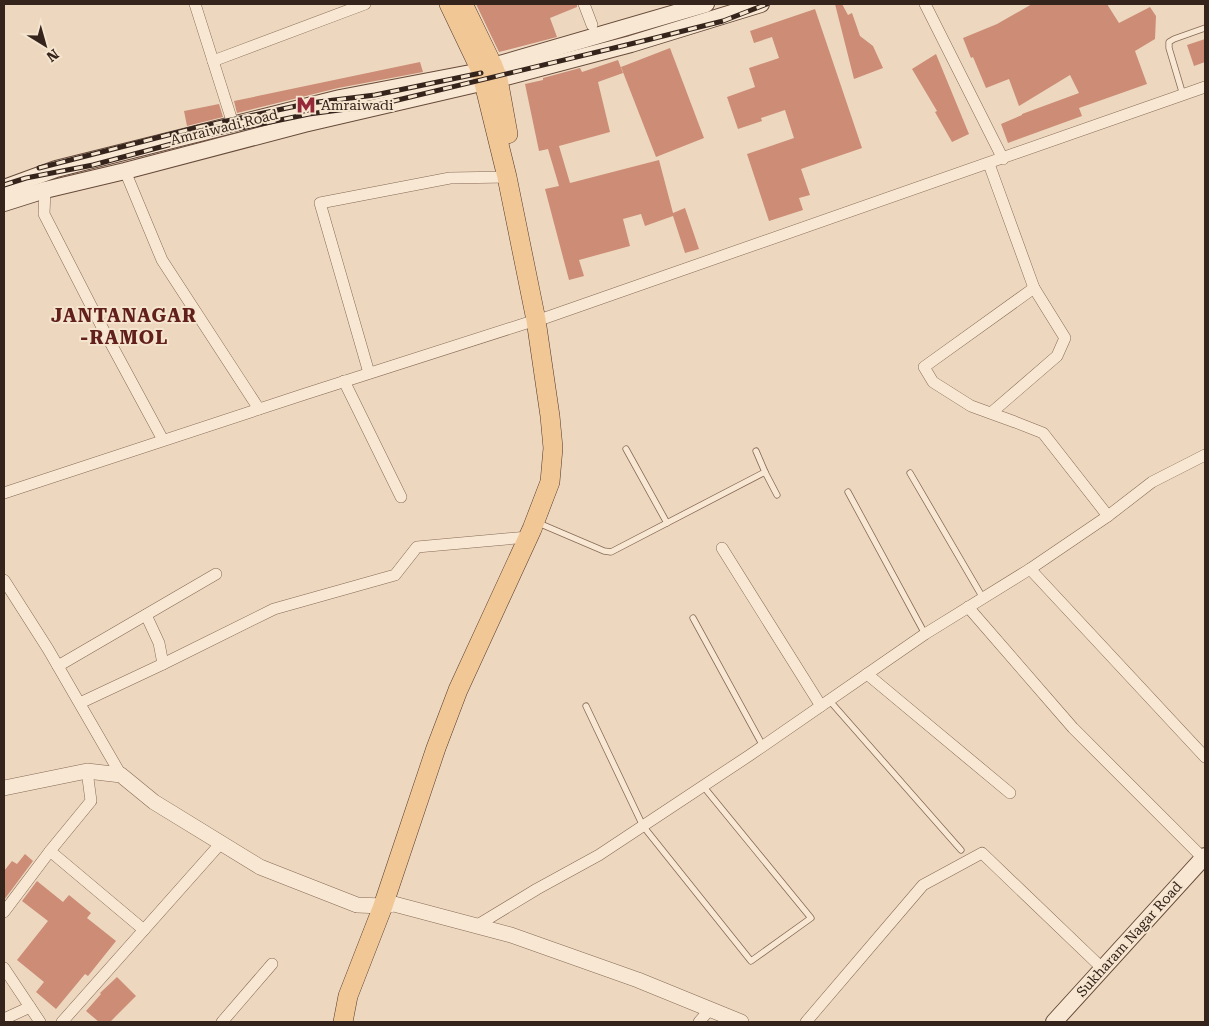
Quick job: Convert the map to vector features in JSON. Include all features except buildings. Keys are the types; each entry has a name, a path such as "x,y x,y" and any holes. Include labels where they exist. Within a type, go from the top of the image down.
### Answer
{"main road":[{"path":"343,1022 348,996 389,905 436,748 458,690 528,537 550,482 553,448 540,319 507,177 489,74 449,4"},
{"path":"352,1022 357,999 389,905 466,694 543,525 559,484 562,448 559,415 540,319 516,175 489,74 463,4"},
{"name":"Amraiwadi Road","path":"4,188 56,169 340,98 489,74 706,4"},
{"path":"4,202 489,74 631,44 761,4"},
{"name":"Sukharam Nagar Road","path":"1054,1022 1204,857"}],"street":[{"path":"195,4 233,124"},
{"path":"213,60 365,4"},
{"path":"584,4 592,24"},
{"path":"925,4 1003,159"},
{"path":"4,493 344,381 540,319 989,164 1205,87"},
{"path":"989,164 1034,288 1065,338 1057,356 991,413"},
{"path":"125,171 162,260 260,409"},
{"path":"369,373 320,203 450,178 507,177"},
{"path":"45,190 44,214 163,440"},
{"path":"1034,288 924,367 933,382 971,406 1043,433 1108,516"},
{"path":"344,381 401,497"},
{"path":"476,926 537,889 600,855 926,634 1030,569 1108,516 1152,482 1205,455"},
{"path":"80,703 274,609 396,575 417,547 528,537"},
{"path":"722,548 825,703"},
{"path":"1030,569 1205,757"},
{"path":"58,666 216,574"},
{"path":"4,580 48,649 121,775 154,802 260,867 358,905 389,905 511,935 629,976 740,1022"},
{"path":"968,607 1073,728 1204,857"},
{"path":"146,615 159,643 163,664"},
{"path":"866,674 1010,793"},
{"path":"4,788 87,771 121,775"},
{"path":"4,912 91,801 87,771"},
{"path":"62,1022 221,843"},
{"path":"50,851 144,930"},
{"path":"806,1022 923,886 982,852 1102,969"},
{"path":"222,1022 272,964"},
{"path":"4,968 40,1022"},
{"path":"4,1019 30,1007"},
{"path":"699,1022 710,1009"}],"lane":[{"path":"1183,95 1169,48 1169,42 1205,28"},
{"path":"626,449 667,523"},
{"path":"756,450 777,495"},
{"path":"543,525 604,551 611,552 765,472"},
{"path":"910,473 983,598"},
{"path":"848,492 926,634"},
{"path":"693,618 763,746"},
{"path":"825,703 961,850"},
{"path":"586,706 643,826 751,961 811,918 703,786"}],"railway":[{"path":"4,185 26,178 93,165 198,137 309,114 377,105 723,21 767,4"},
{"path":"39,168 199,127 310,103 375,95 481,73"}],"place":[{"name":"Amraiwadi","path":"306,105"}],"district":[{"name":"JANTANAGAR -RAMOL","path":"124,326"}]}
